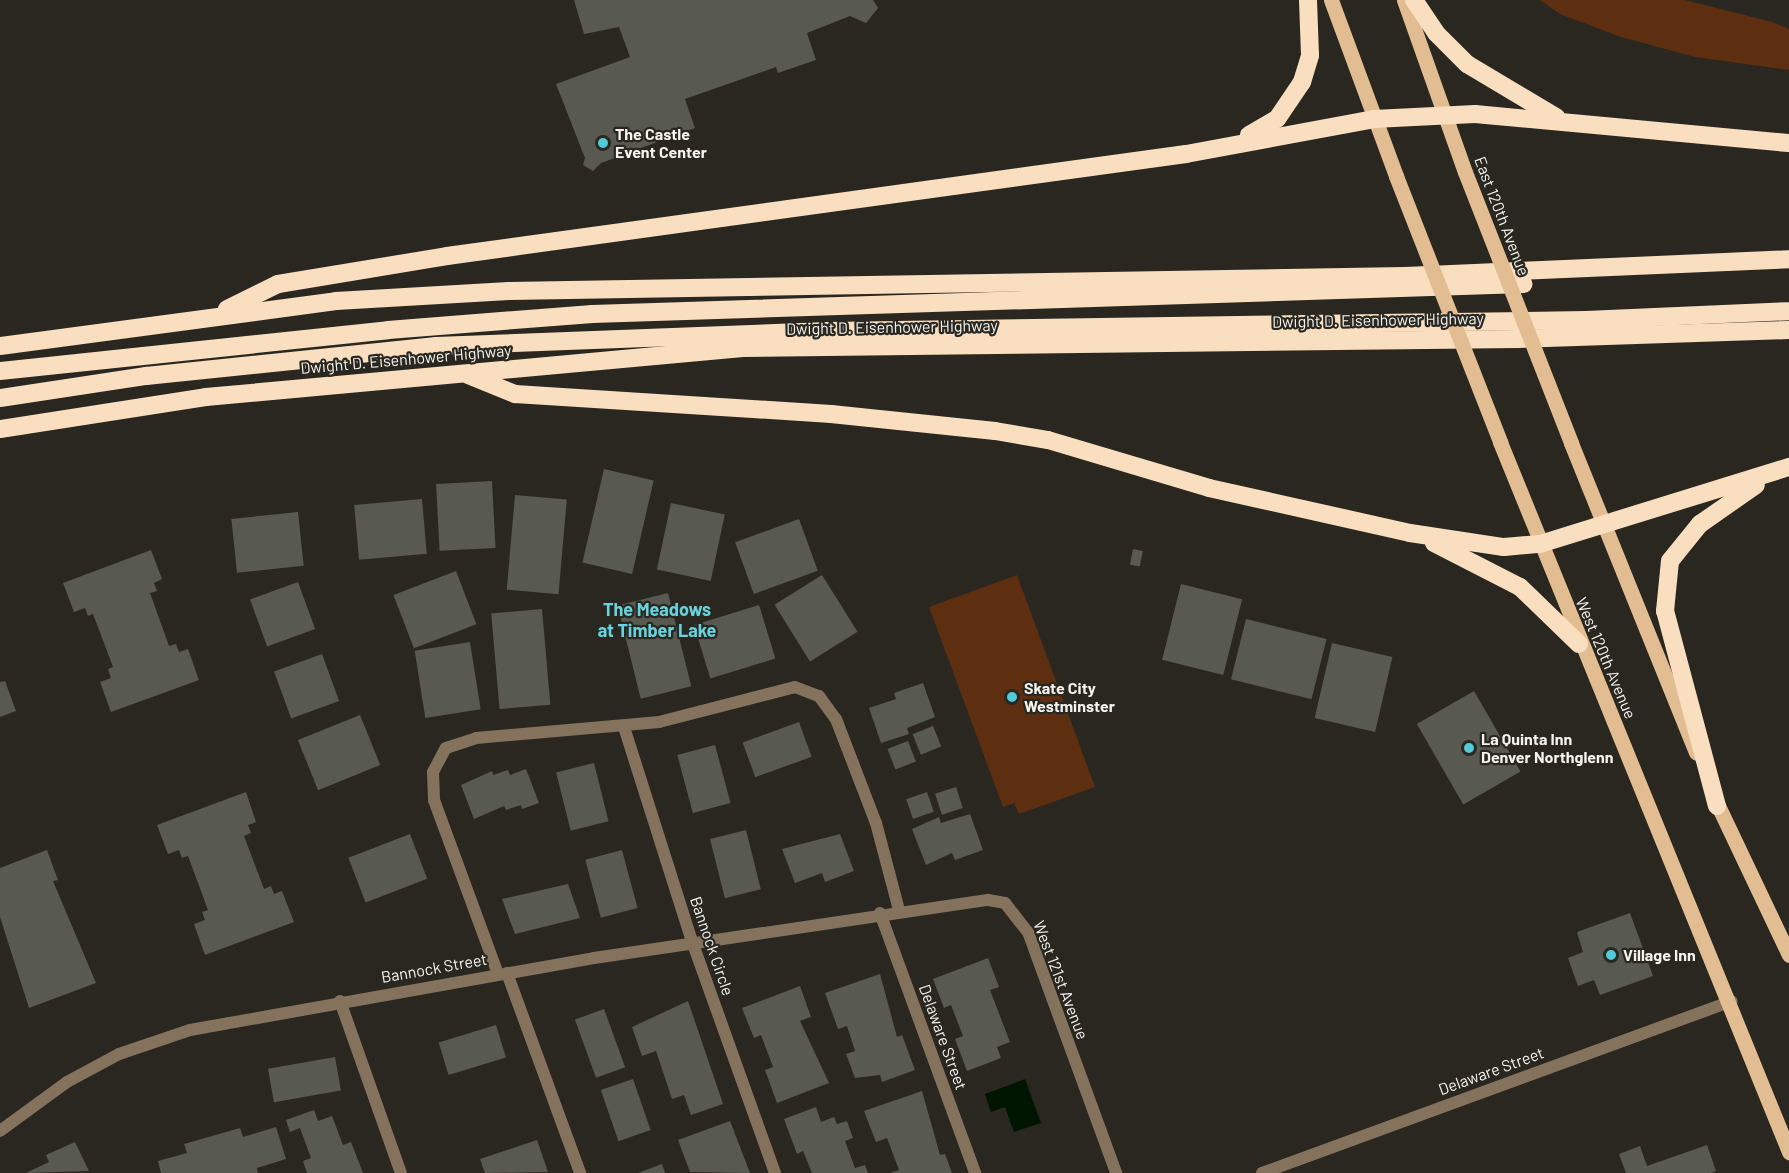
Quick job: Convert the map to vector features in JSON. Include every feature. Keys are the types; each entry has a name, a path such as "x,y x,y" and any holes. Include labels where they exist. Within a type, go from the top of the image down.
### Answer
{"highway":[{"path":"1239,142 1277,119 1302,82 1310,49 1308,0"},
{"path":"1414,0 1448,46 1474,70 1517,98 1572,123"},
{"path":"216,314 278,284 323,276 1165,157 1374,119 1443,115 1572,123 1789,143"},
{"path":"0,346 216,314 509,291 1405,276 1789,259"},
{"path":"0,371 388,330 592,314 1374,292 1789,270"},
{"path":"0,398 146,376 448,346 828,331 1586,320 1789,311"},
{"name":"Dwight D. Eisenhower Highway","path":"0,429 206,397 463,373 599,365 743,348 1518,339 1789,330"},
{"path":"463,373 516,394 831,414 995,431 1097,453 1209,488 1410,533 1504,547 1540,544 1789,468"},
{"path":"1718,806 1665,611 1671,561 1700,524 1744,490 1789,468"},
{"path":"1410,533 1503,575 1549,610 1579,644"}],"main road":[{"path":"1330,0 1374,119"},
{"name":"East 120th Avenue","path":"1404,0 1443,115 1602,525"},
{"name":"West 120th Avenue","path":"1374,119 1579,644 1731,1001 1789,1152"},
{"path":"1602,525 1718,806 1789,955"}],"street":[{"path":"580,1173 434,800 436,762 446,748 476,738 624,727 795,687 813,691 828,703 846,740 876,823 899,910"},
{"name":"Bannock Circle","path":"624,727 693,944 775,1173"},
{"name":"West 121st Avenue","path":"899,910 988,900 1005,903 1017,914 1116,1173"},
{"name":"Bannock Street","path":"0,1131 67,1082 147,1043 190,1030 502,973 899,910"},
{"name":"Delaware Street","path":"880,913 975,1173"},
{"path":"340,1001 401,1173"},
{"name":"Delaware Street","path":"1262,1173 1731,1001"}],"shaded area":[{"path":"1540,0 1685,0 1772,22 1789,29 1789,70 1695,57 1621,37 1560,14"},
{"name":"Skate City Westminster","path":"1017,575 1095,787 1019,814 1014,803 1003,807 929,607"},
{"path":"1025,1079 1041,1123 1014,1132 1005,1107 991,1112 985,1094"}],"building":[{"path":"574,0 873,0 878,8 866,23 850,16 807,33 816,60 778,73 776,67 685,99 695,128 601,163 593,171 583,165 585,158 556,84 630,57 619,27 584,34"},
{"path":"604,469 654,480 632,574 582,563"},
{"path":"492,481 496,548 440,551 436,484"},
{"path":"515,495 567,500 559,594 507,590"},
{"path":"422,499 427,554 359,560 354,505"},
{"path":"671,503 725,514 711,581 657,570"},
{"path":"298,512 304,566 237,573 231,519"},
{"path":"799,519 818,571 754,594 735,542"},
{"path":"1133,549 1143,551 1140,567 1130,565"},
{"path":"151,550 162,579 154,583 157,591 150,593 169,646 176,644 179,652 188,649 199,680 111,712 100,682 111,678 108,669 113,667 93,614 88,616 85,608 74,612 63,583"},
{"path":"456,571 476,624 414,648 393,595"},
{"path":"822,575 858,632 810,661 775,605"},
{"path":"298,582 315,629 267,646 250,599"},
{"path":"1181,584 1242,599 1223,675 1162,660"},
{"path":"668,593 691,686 641,699 618,606"},
{"path":"759,605 775,659 710,678 694,625"},
{"path":"542,609 550,705 500,709 491,613"},
{"path":"1246,619 1327,639 1312,699 1231,679"},
{"path":"470,642 481,709 425,718 415,651"},
{"path":"1332,643 1392,657 1375,732 1315,718"},
{"path":"322,654 339,701 291,718 274,671"},
{"path":"5,681 16,711 0,717 0,682"},
{"path":"923,683 935,717 907,728 909,734 881,743 869,708 896,699 894,693"},
{"name":"La Quinta Inn Denver Northglenn","path":"1474,691 1521,772 1463,805 1417,724"},
{"path":"360,715 380,765 318,790 298,740"},
{"path":"799,722 812,757 755,777 743,743"},
{"path":"933,726 941,746 921,755 913,734"},
{"path":"908,741 916,762 895,769 887,749"},
{"path":"715,745 731,803 693,813 677,755"},
{"path":"594,763 609,821 571,831 556,772"},
{"path":"526,769 539,803 522,809 521,805 506,810 504,806 474,819 461,785 492,771 493,775 508,770 510,775"},
{"path":"956,787 963,808 942,815 935,794"},
{"path":"246,792 256,822 248,825 251,833 244,836 264,889 271,886 274,894 282,891 294,922 205,955 194,924 205,920 202,912 208,910 188,856 182,858 179,850 168,854 157,825"},
{"path":"927,792 934,812 913,819 906,799"},
{"path":"970,814 983,850 955,860 952,853 926,865 912,829 939,817 941,823"},
{"path":"746,830 761,889 725,898 710,839"},
{"path":"410,834 427,879 366,902 348,858"},
{"path":"840,834 854,871 825,882 822,873 795,883 782,849"},
{"path":"47,850 58,880 53,881 96,983 29,1008 0,917 0,868"},
{"path":"622,850 638,908 601,918 585,860"},
{"path":"568,884 580,918 515,934 502,899"},
{"name":"Village Inn","path":"1630,913 1653,976 1600,995 1594,980 1578,986 1568,958 1583,952 1577,932"},
{"path":"988,958 999,987 990,990 1010,1042 997,1047 1001,1058 967,1071 955,1039 963,1036 951,1005 944,1008 933,979"},
{"path":"880,974 897,1037 902,1035 915,1070 882,1082 880,1075 855,1078 846,1054 855,1051 847,1026 838,1029 825,993"},
{"path":"800,986 811,1017 800,1021 829,1083 777,1103 765,1070 773,1067 761,1035 754,1038 742,1008"},
{"path":"688,1001 723,1104 691,1115 684,1095 672,1099 656,1051 642,1056 632,1027"},
{"path":"604,1009 625,1067 596,1078 575,1020"},
{"path":"496,1025 506,1058 449,1075 439,1043"},
{"path":"335,1057 341,1090 274,1102 268,1069"},
{"path":"633,1079 651,1130 618,1141 601,1090"},
{"path":"922,1091 940,1155 945,1154 952,1173 890,1173 899,1170 887,1138 876,1142 864,1111"},
{"path":"816,1107 821,1122 834,1117 837,1124 847,1121 853,1138 845,1141 855,1168 865,1165 868,1173 812,1173 803,1151 797,1154 784,1119"},
{"path":"314,1110 318,1121 332,1116 343,1145 351,1142 363,1173 307,1173 303,1161 311,1158 300,1128 290,1132 286,1120"},
{"path":"730,1121 750,1173 690,1172 678,1140"},
{"path":"276,1127 286,1159 257,1168 258,1173 161,1173 158,1161 187,1153 184,1144 240,1128 243,1137"},
{"path":"537,1140 548,1172 485,1173 480,1159"},
{"path":"75,1142 89,1171 26,1173 49,1162 46,1155"},
{"path":"1707,1145 1716,1171 1711,1173 1626,1173 1619,1154 1640,1146 1647,1166"},
{"path":"662,1164 665,1173 638,1173"}],"place":[{"name":"The Castle Event Center","path":"603,143"},
{"name":"Skate City Westminster","path":"1012,697"},
{"name":"La Quinta Inn Denver Northglenn","path":"1469,748"},
{"name":"Village Inn","path":"1611,955"}],"district":[{"name":"The Meadows at Timber Lake","path":"657,620"}]}
